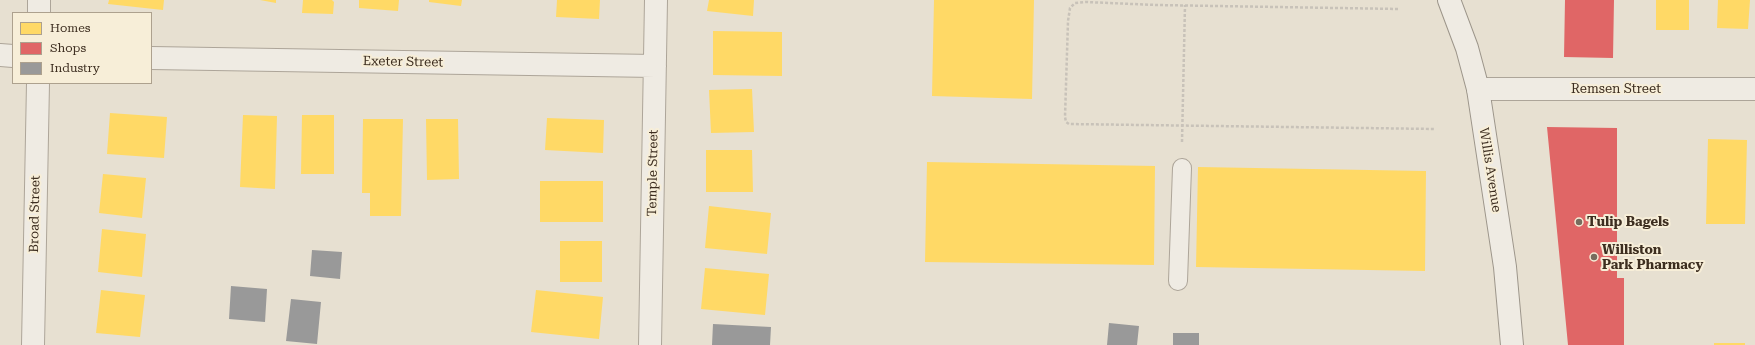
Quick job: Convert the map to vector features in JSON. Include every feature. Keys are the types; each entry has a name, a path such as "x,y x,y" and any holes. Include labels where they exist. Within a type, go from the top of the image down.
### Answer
{"street":[{"path":"39,0 39,12"},
{"name":"Temple Street","path":"650,345 656,0"},
{"name":"Willis Avenue","path":"1449,0 1467,48 1478,89 1505,267 1512,345"},
{"path":"0,55 12,56"},
{"name":"Exeter Street","path":"152,58 655,66"},
{"name":"Broad Street","path":"33,345 38,84"},
{"name":"Remsen Street","path":"1478,89 1755,89"}],"lane":[{"path":"1178,281 1182,168"}],"path":[{"path":"1398,9 1075,2 1070,8 1068,21 1066,122 1069,124 1435,130"},
{"path":"1182,168 1185,5"}],"building: Homes":[{"path":"109,0 164,0 163,10 108,4"},
{"path":"260,0 276,0 276,3"},
{"path":"303,0 332,0 334,2 333,14 302,13"},
{"path":"359,0 399,0 398,11 359,8"},
{"path":"429,0 462,0 461,6 429,2"},
{"path":"557,0 600,0 599,19 556,17"},
{"path":"709,0 754,0 753,16 707,11"},
{"path":"934,0 1034,0 1032,99 932,96"},
{"path":"1656,0 1689,0 1689,30 1656,30"},
{"path":"1718,0 1750,0 1748,29 1717,28"},
{"path":"713,31 782,32 782,76 713,75"},
{"path":"752,89 754,132 711,133 709,90"},
{"path":"110,113 167,117 164,158 107,154"},
{"path":"243,115 277,116 275,189 240,187"},
{"path":"302,115 334,115 334,174 301,174"},
{"path":"547,118 604,120 603,153 545,150"},
{"path":"363,119 403,119 401,216 370,216 370,193 362,193"},
{"path":"426,119 458,119 459,179 427,180"},
{"path":"1708,139 1747,140 1745,224 1706,224"},
{"path":"706,150 752,150 753,192 706,192"},
{"path":"927,162 1155,166 1154,265 925,262"},
{"path":"1198,167 1426,171 1425,271 1196,267"},
{"path":"103,174 146,178 142,218 99,213"},
{"path":"540,181 603,181 603,222 540,222"},
{"path":"709,206 771,213 767,254 705,248"},
{"path":"102,229 146,234 142,277 98,272"},
{"path":"560,241 602,241 602,282 560,282"},
{"path":"705,268 769,274 765,315 701,309"},
{"path":"101,290 145,295 140,337 96,333"},
{"path":"536,290 603,297 599,339 531,332"},
{"path":"1714,343 1745,343 1745,345 1714,345"}],"building: Shops":[{"path":"1565,0 1614,0 1613,58 1564,57"},
{"path":"1547,127 1617,128 1617,278 1624,278 1624,345 1568,345"}],"building: Industry":[{"path":"312,250 342,252 340,279 310,276"},
{"path":"231,286 267,289 265,322 229,319"},
{"path":"291,299 321,302 317,344 286,341"},
{"path":"1109,323 1139,326 1137,345 1107,345"},
{"path":"713,324 771,327 770,345 712,345"},
{"path":"1173,333 1199,333 1199,345 1173,345"}],"place":[{"name":"Tulip Bagels","path":"1579,222"},
{"name":"Williston Park Pharmacy","path":"1594,257"}]}
